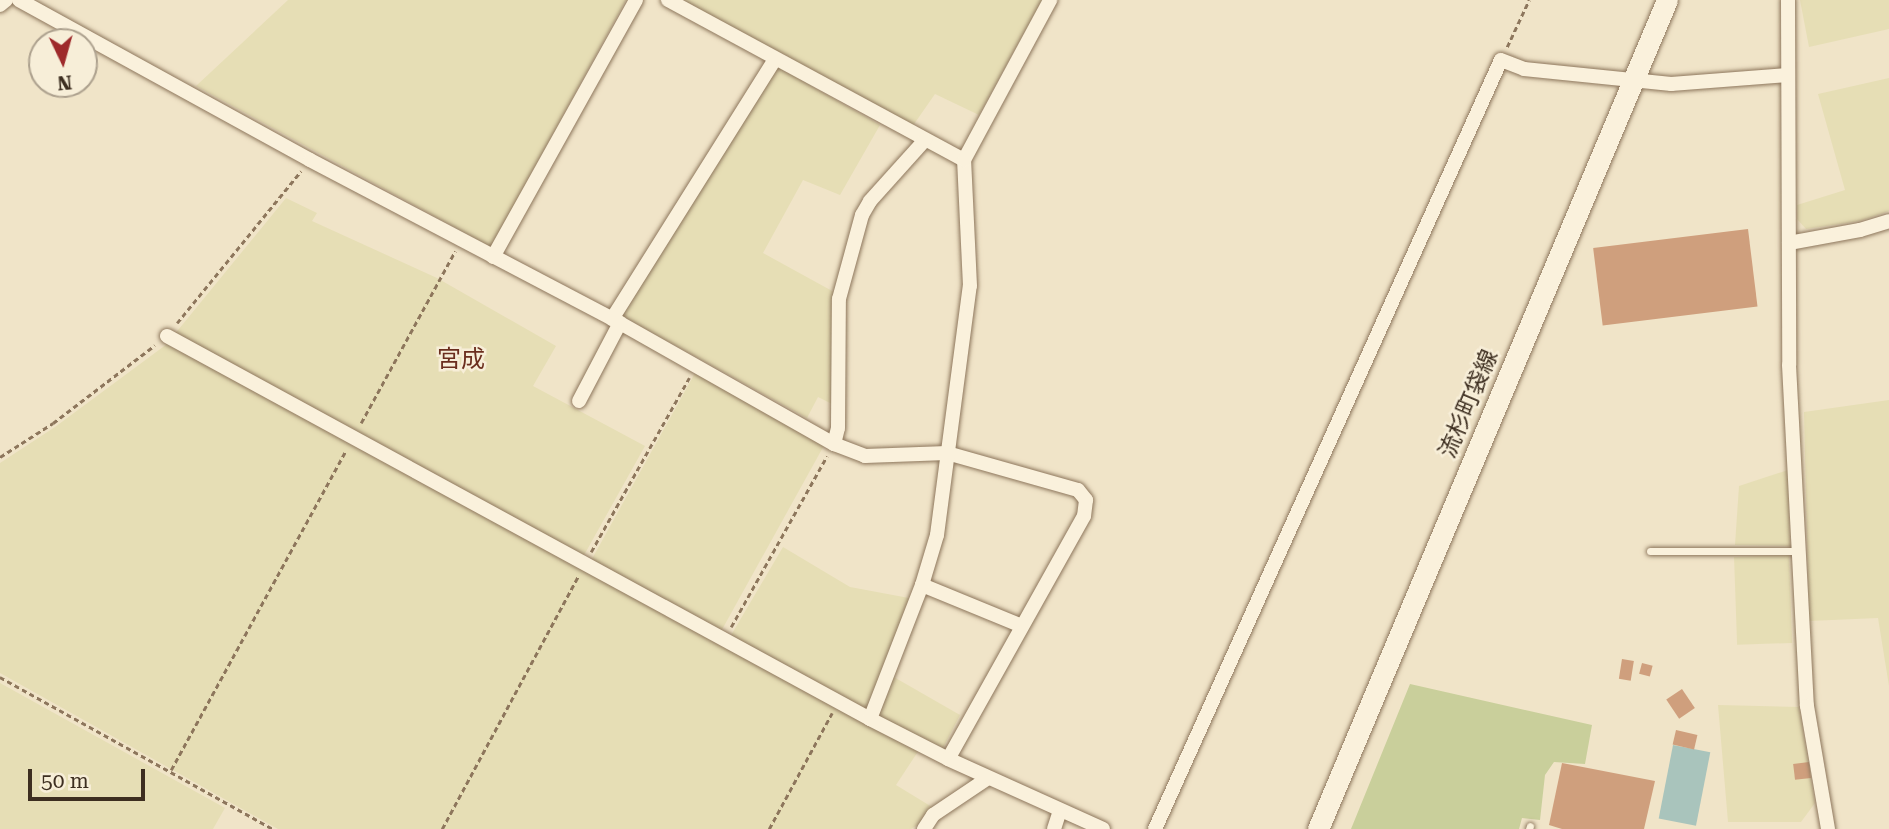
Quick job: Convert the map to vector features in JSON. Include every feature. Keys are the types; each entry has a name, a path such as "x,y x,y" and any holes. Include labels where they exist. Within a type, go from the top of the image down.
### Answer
{"main road":[{"name":"流杉町袋線","path":"1318,829 1667,0"}],"street":[{"path":"0,5 6,0"},
{"path":"19,0 310,160 616,321 834,444 865,456 947,453 1078,490 1086,500 1084,516 948,759"},
{"path":"493,257 636,0"},
{"path":"668,0 964,160"},
{"path":"870,719 922,585 937,535 970,286 964,160 1050,0"},
{"path":"1788,0 1789,365 1807,706 1828,829"},
{"path":"579,401 616,321 775,58"},
{"path":"1155,829 1501,60 1524,69 1671,84 1788,75"},
{"path":"834,444 838,428 839,299 862,215 870,201 925,140"},
{"path":"1789,243 1860,230 1889,220"},
{"path":"167,336 870,719 988,778 1103,829"},
{"path":"922,585 1022,626"},
{"path":"924,829 933,815 988,778"},
{"path":"1054,829 1060,811"}],"lane":[{"path":"1650,551 1799,551"}],"path":[{"path":"1501,60 1529,0"},
{"path":"0,457 53,423 167,336 310,160"},
{"path":"171,770 462,239"},
{"path":"442,829 585,563 696,366"},
{"path":"724,639 834,444"},
{"path":"0,677 273,829"},
{"path":"769,829 839,701"}],"shaded area":[{"path":"288,0 626,0 491,247 196,86"},
{"path":"683,0 1042,0 979,115 935,94 912,127"},
{"path":"1800,0 1889,0 1889,29 1809,47"},
{"path":"776,66 880,125 840,195 803,180 763,253 834,292 832,404 818,397 807,418 620,315"},
{"path":"1889,78 1889,211 1860,221 1806,229 1797,219 1797,205 1845,190 1818,94"},
{"path":"286,198 317,213 312,221 437,278 556,346 533,386 645,446 583,557 174,335"},
{"path":"167,344 919,750 896,785 932,807 921,823 911,829 278,829 0,673 0,463 55,427"},
{"path":"695,373 824,445 721,632 591,560"},
{"path":"1889,400 1889,686 1878,618 1809,621 1804,412"},
{"path":"1788,470 1790,546 1735,545 1739,486"},
{"path":"783,547 850,587 909,598 867,711 730,637"},
{"path":"1789,555 1792,643 1737,645 1734,557"},
{"path":"892,676 960,715 943,748 876,715"},
{"path":"0,683 225,808 213,829 0,829"},
{"path":"1718,705 1799,707 1815,803 1801,822 1728,822"}],"green space":[{"path":"1410,684 1592,725 1585,764 1554,762 1545,775 1540,820 1522,818 1519,829 1351,829"}],"water":[{"path":"1673,745 1710,752 1696,826 1659,819"}],"building":[{"path":"1748,229 1758,306 1603,325 1593,248"},
{"path":"1622,659 1634,661 1631,681 1619,679"},
{"path":"1642,663 1653,666 1650,676 1639,674"},
{"path":"1682,689 1695,708 1679,719 1666,700"},
{"path":"1676,730 1697,735 1694,750 1673,745"},
{"path":"1809,762 1811,778 1795,780 1793,764"},
{"path":"1562,763 1655,781 1644,829 1562,829 1549,825"}],"district":[{"name":"宮成","path":"461,360"}]}
